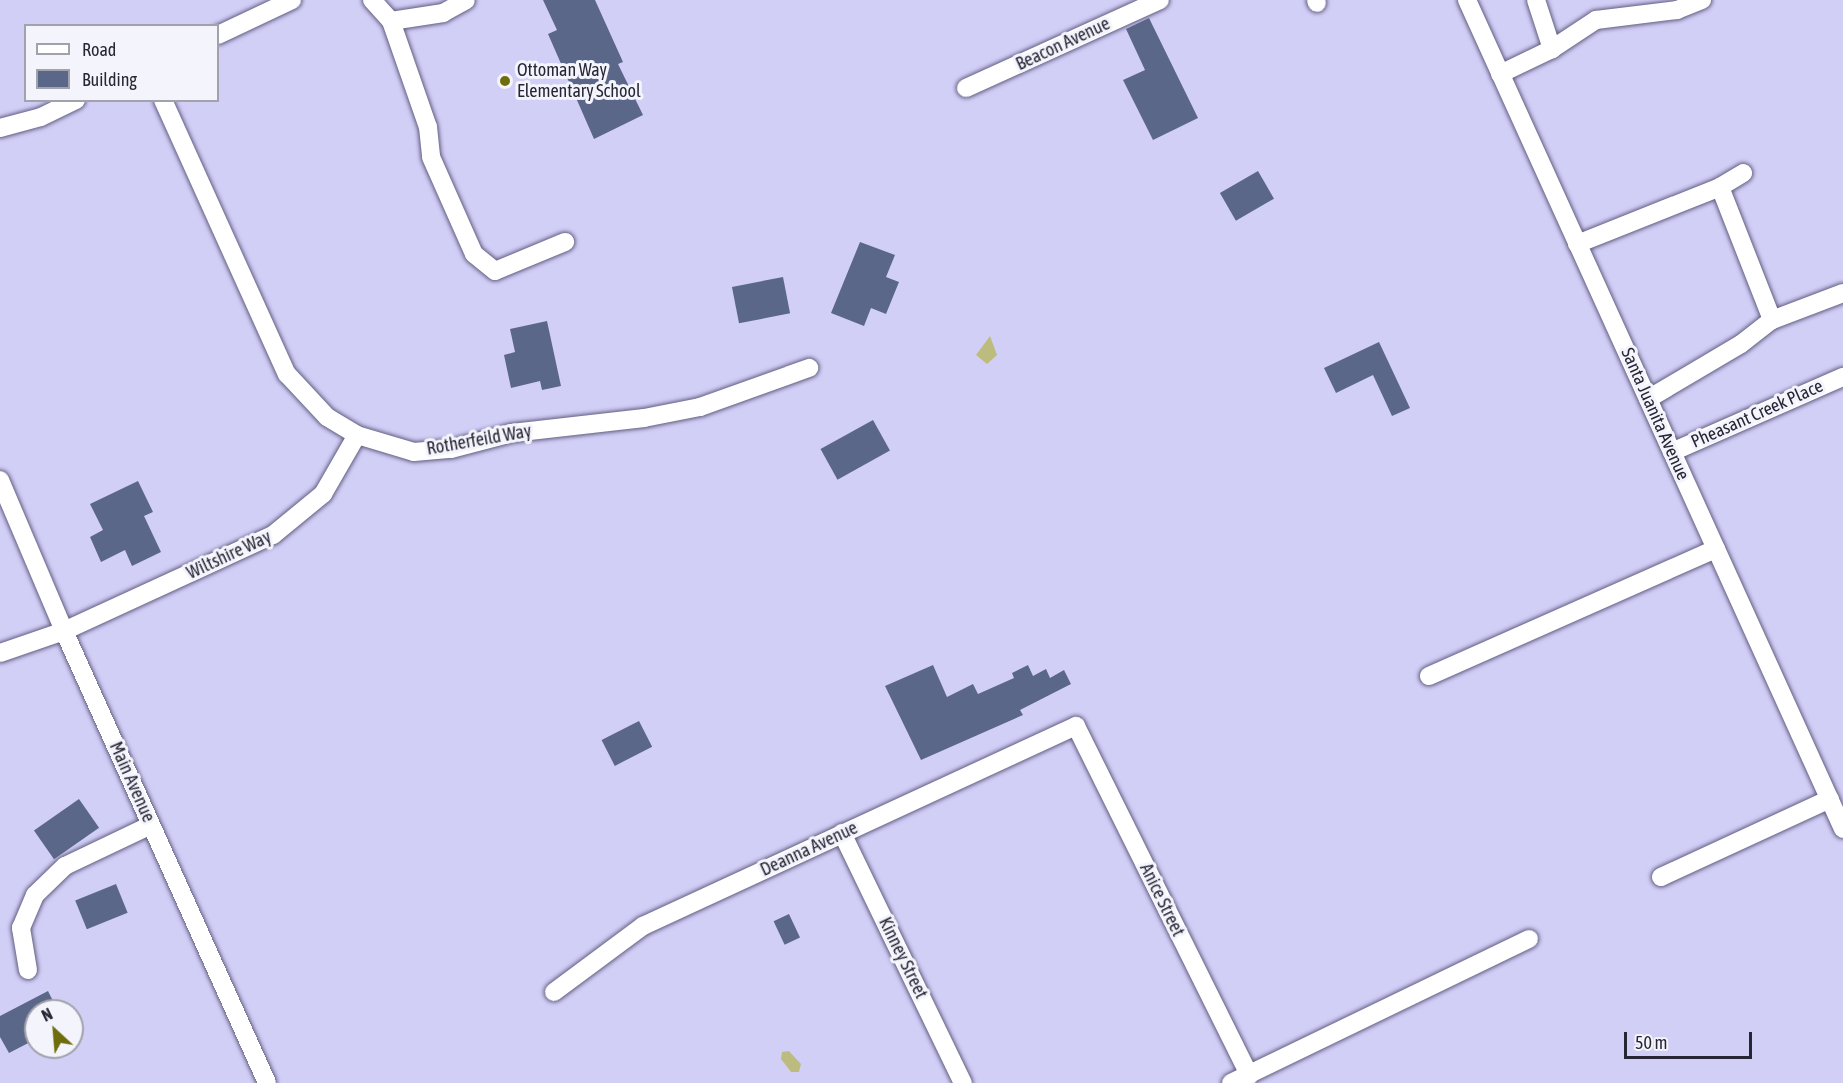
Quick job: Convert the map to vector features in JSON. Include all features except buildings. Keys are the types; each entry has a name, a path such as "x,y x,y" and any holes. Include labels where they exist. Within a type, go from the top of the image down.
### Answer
{"street":[{"path":"219,35 292,0"},
{"path":"372,0 392,21 428,127 431,157 474,254 495,271 566,242"},
{"path":"392,21 465,0"},
{"name":"Beacon Avenue","path":"966,88 1160,0"},
{"name":"Santa Juanita Avenue","path":"1467,0 1843,829"},
{"path":"1536,0 1552,49"},
{"path":"1500,74 1552,49 1596,20 1677,10 1702,0"},
{"path":"0,128 41,117 72,102"},
{"name":"Rotherfeild Way","path":"164,102 287,374 327,417 357,435 414,452 451,449 512,434 644,418 700,407 809,368"},
{"path":"1577,244 1720,187 1743,173"},
{"path":"1720,187 1772,320"},
{"path":"1648,399 1741,344 1772,320 1843,293"},
{"name":"Pheasant Creek Place","path":"1672,452 1843,377"},
{"name":"Wiltshire Way","path":"0,653 64,631 273,535 297,519 323,494 357,435"},
{"name":"Main Avenue","path":"0,480 64,631 267,1083"},
{"path":"1429,676 1716,549"},
{"name":"Deanna Avenue","path":"554,992 643,926 1076,726"},
{"name":"Anice Street","path":"1076,726 1249,1075"},
{"path":"1661,877 1830,799"},
{"path":"28,970 21,928 35,895 65,866 151,825"},
{"name":"Kinney Street","path":"842,833 963,1083"},
{"path":"1231,1083 1318,1043 1529,939"}],"shaded area":[{"path":"990,336 997,355 987,364 976,355"},
{"path":"789,1051 801,1064 799,1072 791,1072 781,1059 782,1052"}],"place":[{"name":"Ottoman Way Elementary School","path":"505,81"}]}
